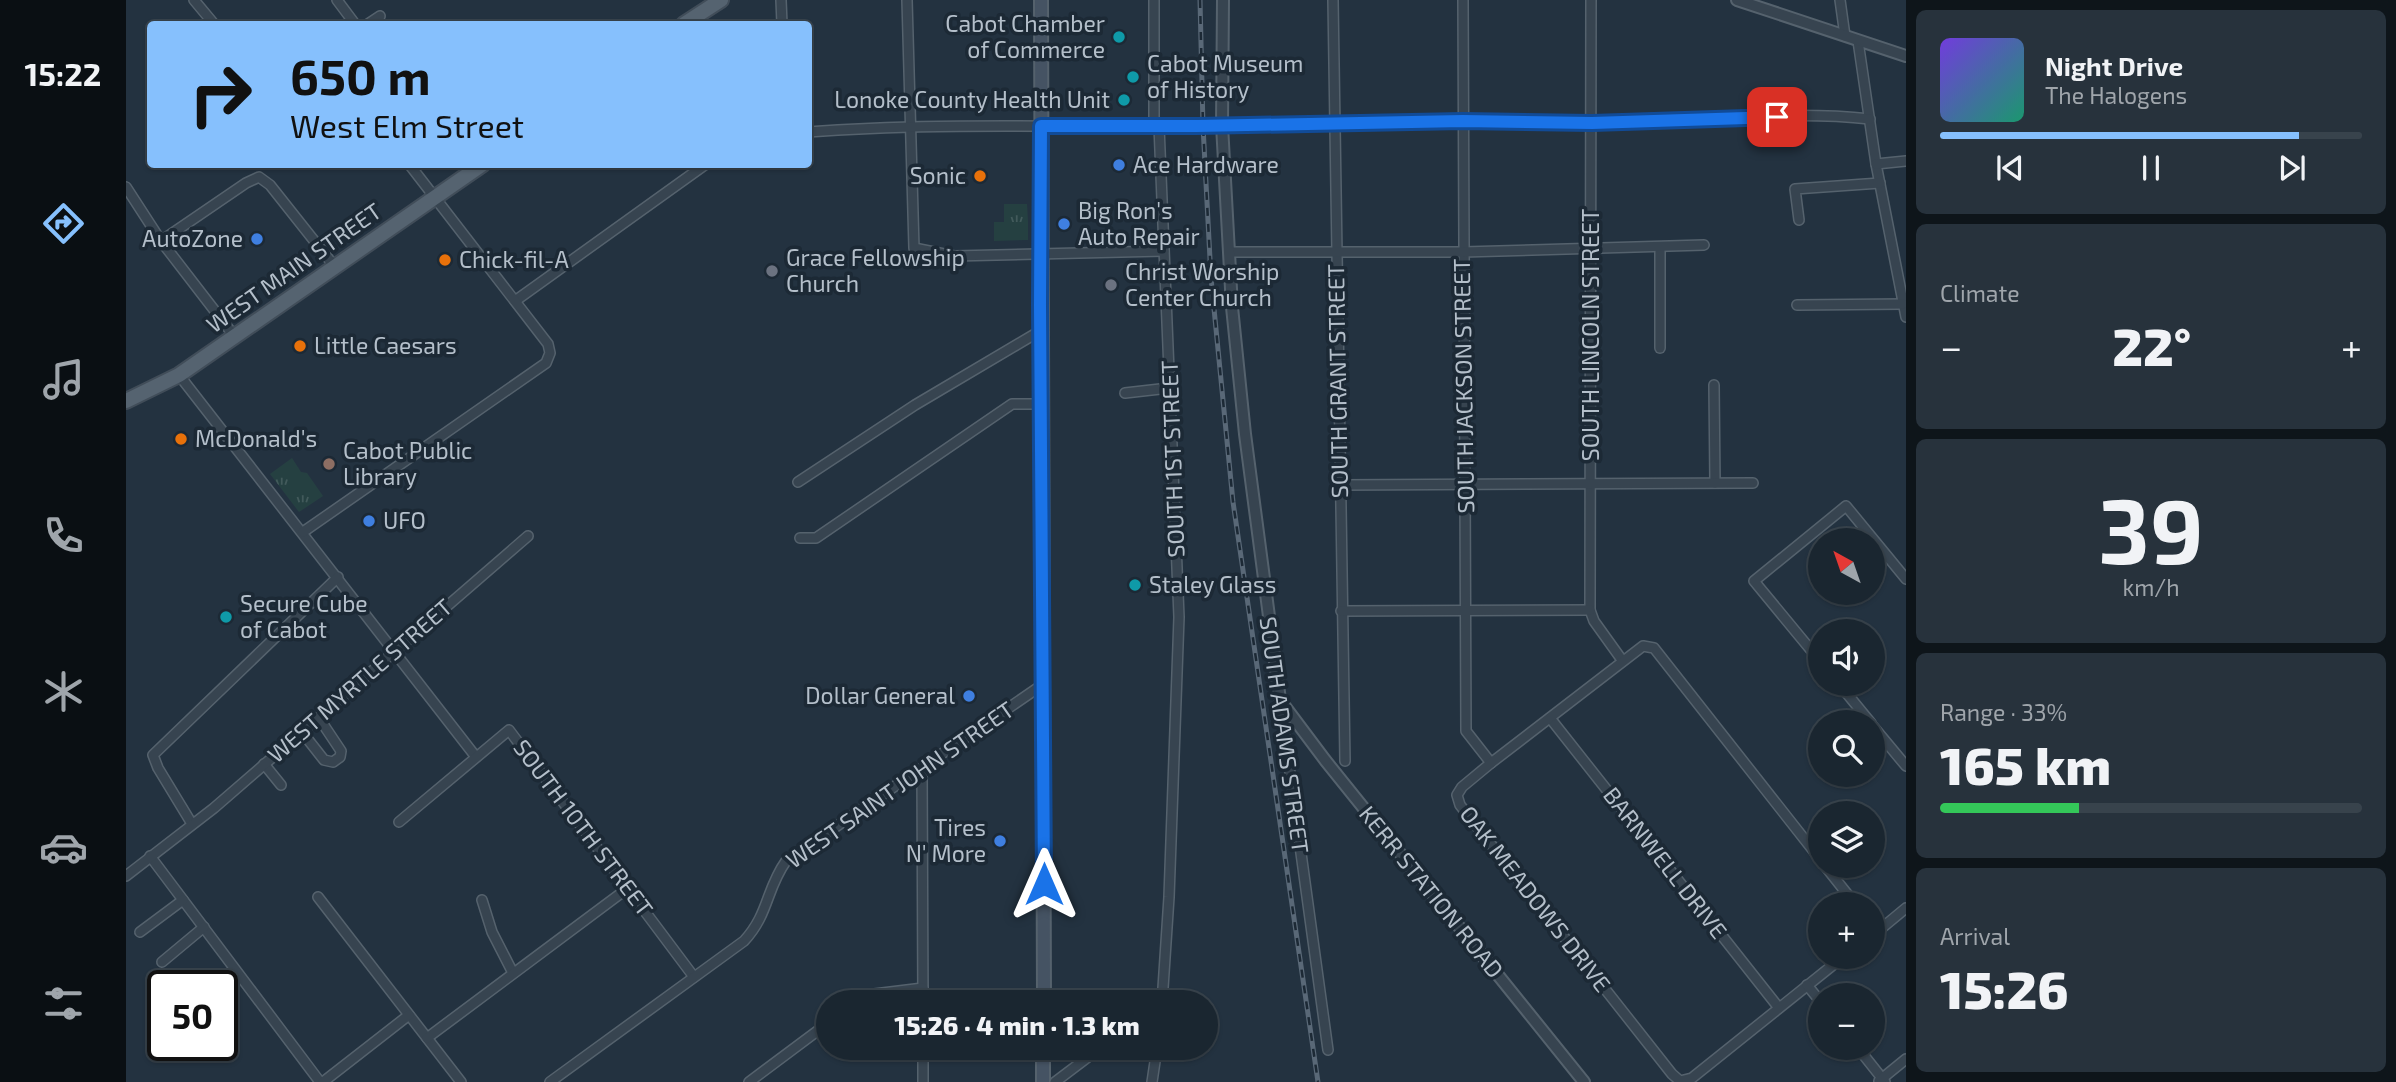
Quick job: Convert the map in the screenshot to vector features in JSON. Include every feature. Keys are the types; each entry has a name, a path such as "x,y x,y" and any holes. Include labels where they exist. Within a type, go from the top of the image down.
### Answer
{"main road":[{"path":"688,21 720,0"},
{"path":"1041,0 1044,990"},
{"name":"WEST MAIN STREET","path":"126,401 179,375 477,168"},
{"path":"1043,1060 1043,1082"}],"street":[{"path":"194,0 212,21"},
{"path":"337,0 353,21"},
{"path":"781,0 782,21"},
{"path":"907,0 914,248 954,256 1164,251"},
{"name":"SOUTH 1ST STREET","path":"1154,0 1156,126 1164,251 1179,617 1169,897 1163,990"},
{"name":"SOUTH ADAMS STREET","path":"1223,0 1222,125 1229,252 1245,434 1328,1050"},
{"name":"SOUTH GRANT STREET","path":"1333,0 1345,761"},
{"name":"SOUTH JACKSON STREET","path":"1463,0 1466,731 1491,764"},
{"name":"SOUTH LINCOLN STREET","path":"1591,0 1590,610 1594,621 1622,660"},
{"path":"1737,0 1906,56"},
{"path":"1840,0 1845,36"},
{"path":"372,21 380,16"},
{"path":"1858,41 1876,164 1906,317"},
{"path":"812,132 1041,126 1463,121 1592,123 1847,117 1870,119"},
{"path":"1876,164 1906,161"},
{"path":"303,532 546,363 550,354 548,344 412,168"},
{"path":"514,301 700,168"},
{"path":"161,241 259,177 270,185 334,267"},
{"path":"1799,220 1796,189 1880,183"},
{"path":"126,187 161,241 235,337"},
{"path":"1229,252 1463,252 1704,245"},
{"path":"1660,247 1660,348"},
{"path":"1797,305 1903,304"},
{"path":"798,482 915,405 1040,331"},
{"name":"SOUTH 10TH STREET","path":"179,375 476,757 509,730 694,977"},
{"path":"1714,385 1715,483"},
{"path":"1125,393 1169,388"},
{"path":"800,538 816,538 1012,404 1041,404"},
{"path":"1340,485 1753,483"},
{"path":"1808,646 1754,581 1846,506 1906,579"},
{"name":"WEST MYRTLE STREET","path":"126,876 319,718 528,536"},
{"path":"192,824 153,755 338,577"},
{"path":"1341,611 1590,610"},
{"name":"OAK MEADOWS DRIVE","path":"1808,844 1654,649 1643,646 1462,787 1457,795 1460,805 1680,1081 1692,1078 1828,969"},
{"name":"WEST SAINT JOHN STREET","path":"551,1082 744,941 757,927 777,873 786,861 1042,685"},
{"path":"1849,696 1860,710"},
{"name":"KERR STATION ROAD","path":"1280,700 1316,749 1584,1082"},
{"path":"302,732 324,760 333,762 340,757 341,751 319,718"},
{"name":"BARNWELL DRIVE","path":"1550,718 1779,1008"},
{"path":"1885,740 1906,766"},
{"path":"399,822 476,757"},
{"path":"264,764 281,785"},
{"path":"907,990 923,988 922,769"},
{"path":"150,856 321,1082 409,1015"},
{"path":"1835,878 1846,892"},
{"path":"427,1038 628,888"},
{"path":"318,897 461,1082"},
{"path":"141,932 183,900"},
{"path":"482,900 492,932 513,972"},
{"path":"1885,923 1906,908"},
{"path":"162,962 204,927"},
{"path":"749,1082 816,1032"},
{"path":"1867,1060 1882,1081 1906,1059"},
{"path":"923,1060 923,1082"},
{"path":"1055,1082 1084,1060"},
{"path":"1152,1082 1155,1060"}],"green space":[{"path":"1004,204 1027,204 1028,222 1004,222"},
{"path":"994,222 1028,222 1028,240 994,241"},
{"path":"292,458 301,472 307,473 323,496 299,512 270,474"}],"railway":[{"path":"1200,0 1211,278 1233,502 1318,1082"}],"place":[{"name":"Cabot Chamber of Commerce","path":"1119,37"},
{"name":"Cabot Museum of History","path":"1133,77"},
{"name":"Lonoke County Health Unit","path":"1124,100"},
{"name":"Ace Hardware","path":"1119,165"},
{"name":"Sonic","path":"980,176"},
{"name":"Big Ron's Auto Repair","path":"1064,224"},
{"name":"AutoZone","path":"257,239"},
{"name":"Chick-fil-A","path":"445,260"},
{"name":"Grace Fellowship Church","path":"772,271"},
{"name":"Christ Worship Center Church","path":"1111,285"},
{"name":"Little Caesars","path":"300,346"},
{"name":"McDonald's","path":"181,439"},
{"name":"Cabot Public Library","path":"329,464"},
{"name":"UFO","path":"369,521"},
{"name":"Staley Glass","path":"1135,585"},
{"name":"Secure Cube of Cabot","path":"226,617"},
{"name":"Dollar General","path":"969,696"},
{"name":"Tires N' More","path":"1000,841"}],"route":[{"path":"1044,884 1041,126 1463,121 1592,123 1777,117"}]}
